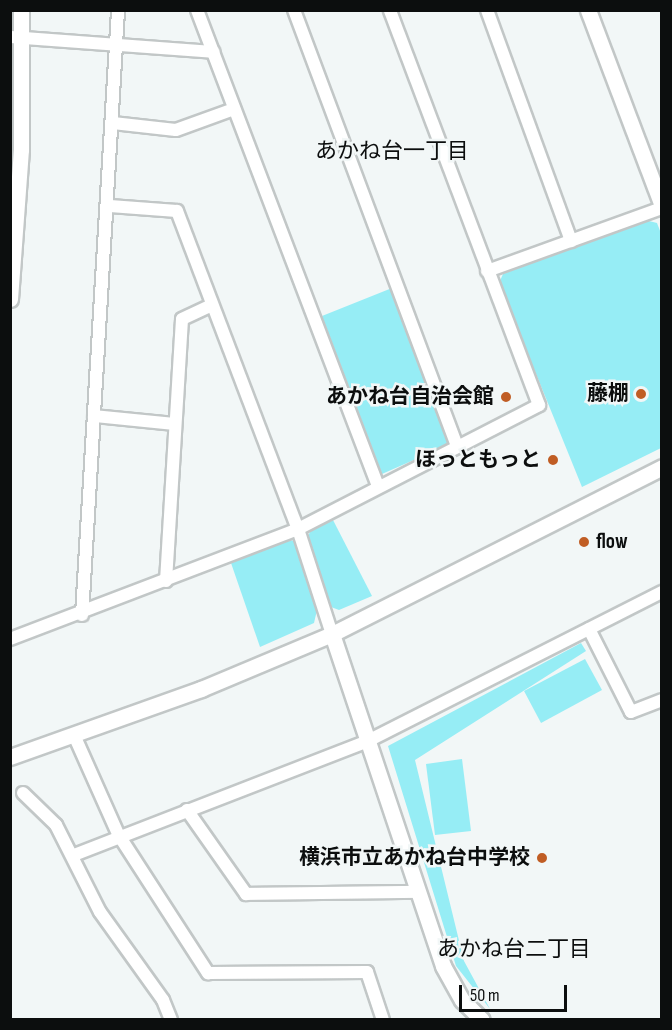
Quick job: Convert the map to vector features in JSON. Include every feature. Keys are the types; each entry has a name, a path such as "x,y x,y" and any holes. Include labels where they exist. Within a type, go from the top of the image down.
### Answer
{"street":[{"path":"10,299 17,38 21,10"},
{"path":"82,615 110,207 119,45 118,10"},
{"path":"197,10 378,486"},
{"path":"294,10 457,446"},
{"path":"10,639 82,615 298,529 539,405 390,10"},
{"path":"487,10 571,241"},
{"path":"487,271 662,207 588,10"},
{"path":"17,38 213,52"},
{"path":"113,123 176,130 234,109"},
{"path":"110,207 177,212 298,529 443,966 462,1000 482,1020"},
{"path":"166,581 182,319 212,305"},
{"path":"94,417 174,424"},
{"path":"10,757 74,735 332,634 662,467"},
{"path":"74,855 118,834 368,741 662,592"},
{"path":"589,629 631,712 662,700"},
{"path":"74,735 118,834 208,973 367,972 384,1020"},
{"path":"23,793 41,806 74,855 95,903 171,1020"},
{"path":"187,810 246,894 417,892"}],"shaded area":[{"path":"645,220 657,223 662,236 661,448 582,487 499,283 503,274"},
{"path":"392,288 450,444 382,474 322,316"},
{"path":"333,520 372,596 339,610 331,607 308,536 311,530"},
{"path":"288,540 296,541 317,610 314,623 260,647 231,563"},
{"path":"581,643 586,651 415,760 464,961 490,1009 456,966 388,746"},
{"path":"585,659 602,690 541,723 524,691"},
{"path":"462,759 471,831 435,835 426,764"}],"place":[{"name":"藤棚","path":"641,394"},
{"name":"あかね台自治会館","path":"506,397"},
{"name":"ほっともっと","path":"553,460"},
{"name":"flow","path":"584,542"},
{"name":"横浜市立あかね台中学校","path":"542,858"}],"district":[{"name":"あかね台一丁目","path":"392,152"},
{"name":"あかね台二丁目","path":"514,950"}]}
